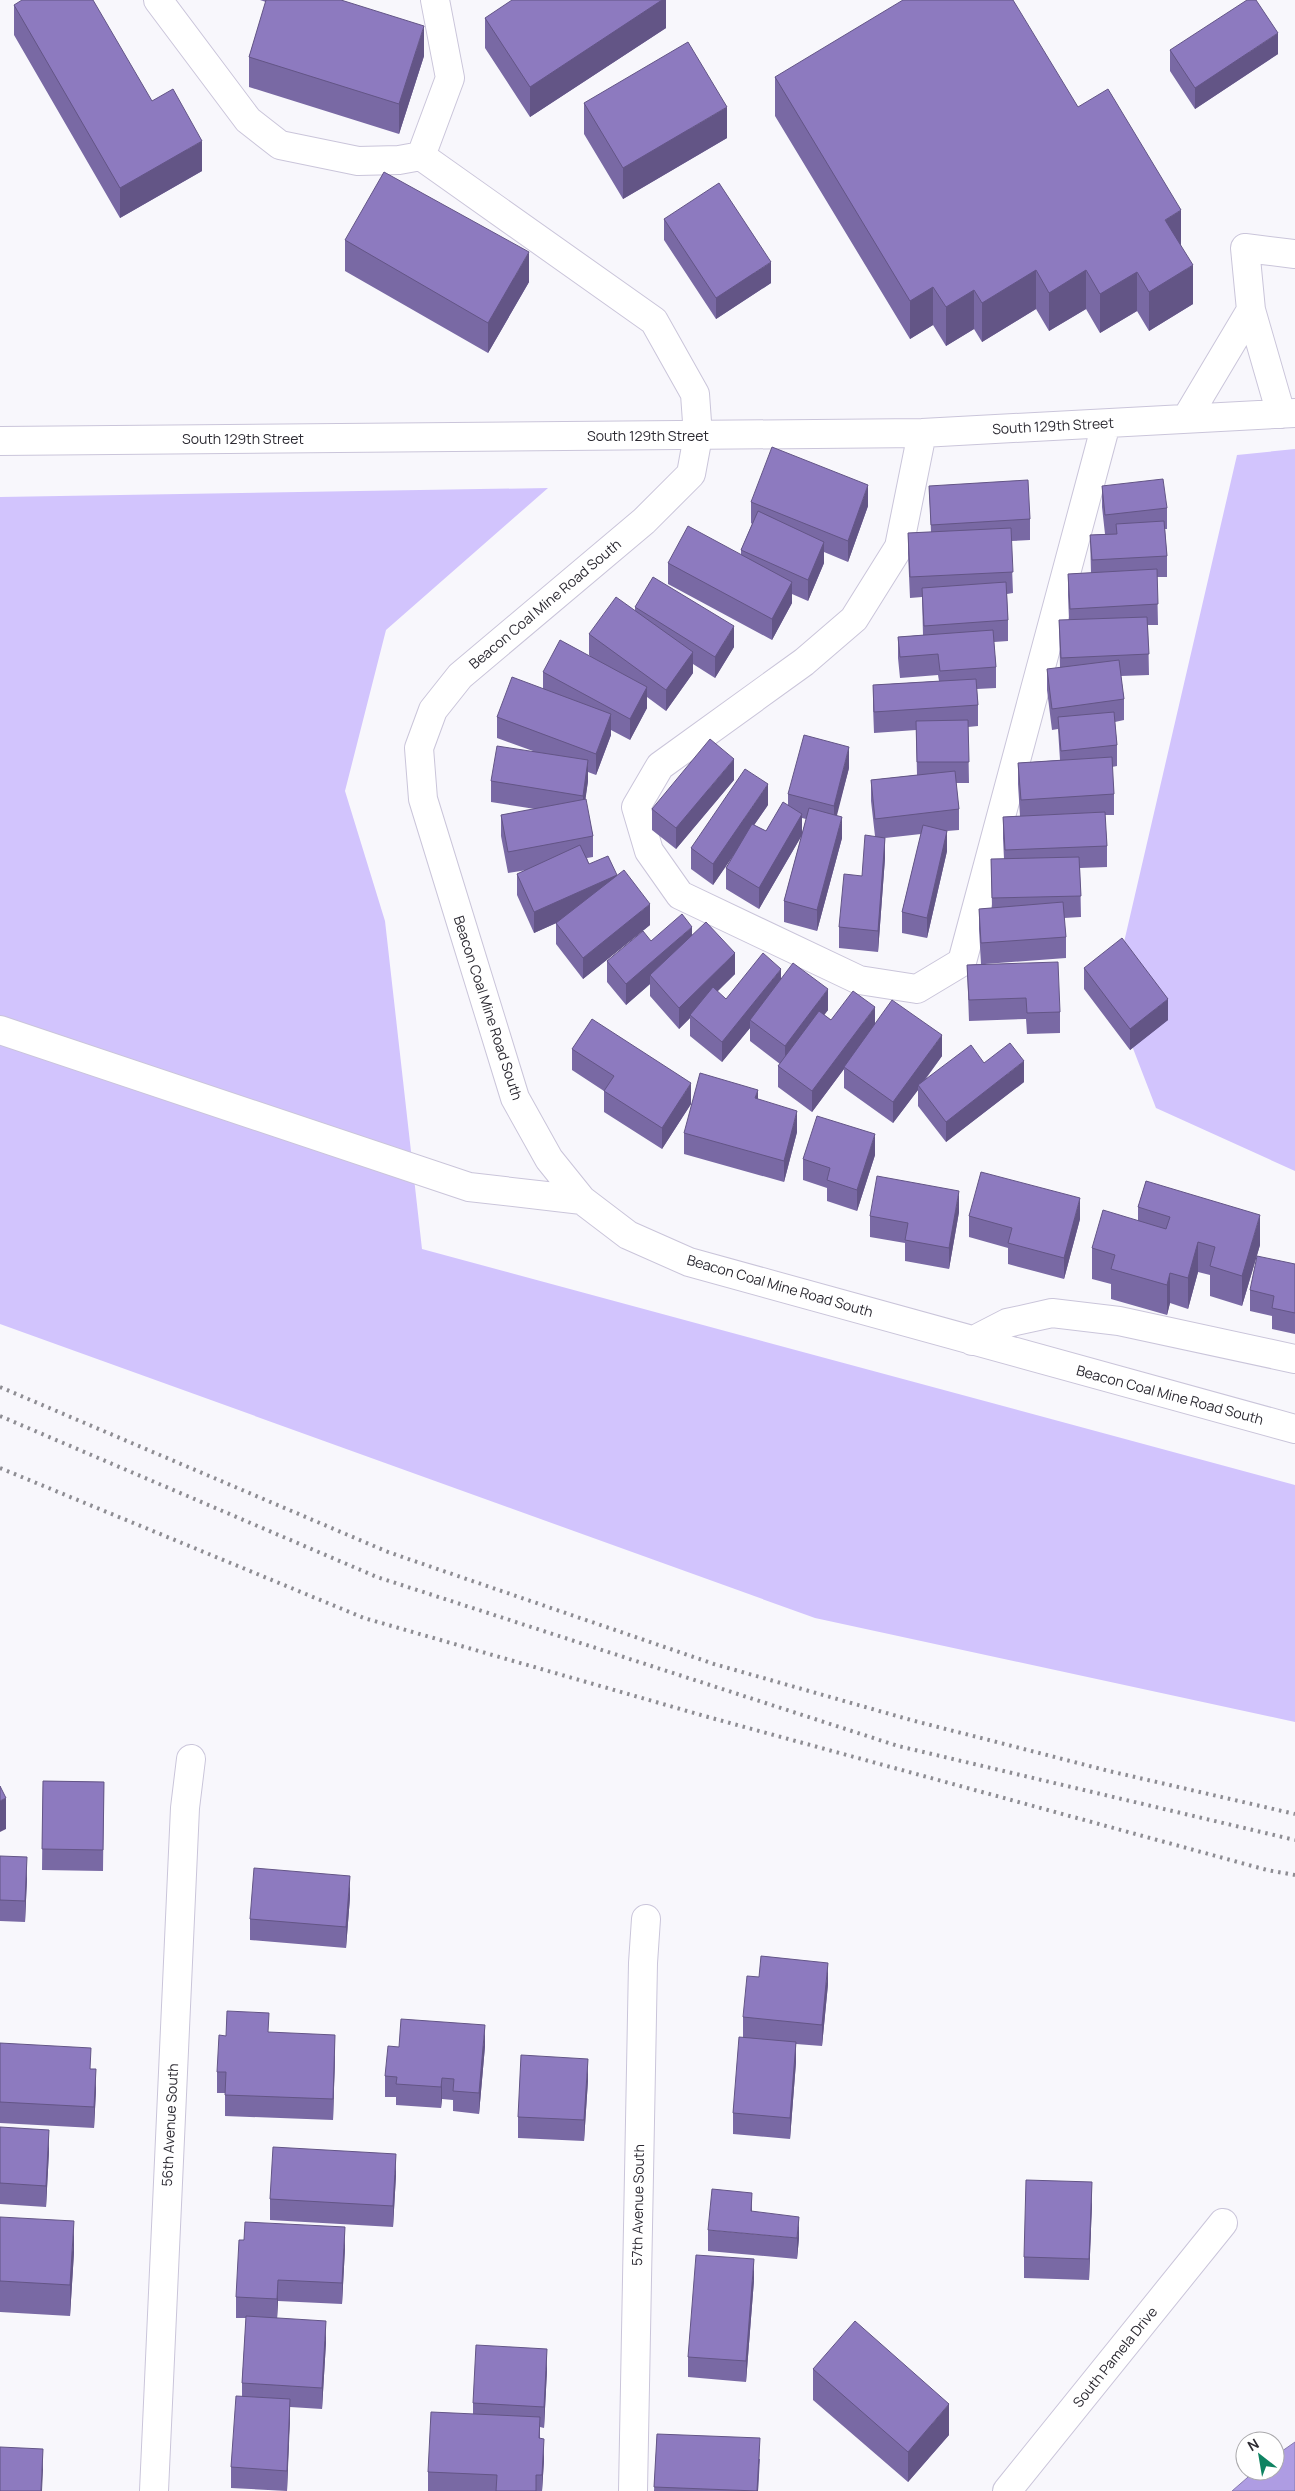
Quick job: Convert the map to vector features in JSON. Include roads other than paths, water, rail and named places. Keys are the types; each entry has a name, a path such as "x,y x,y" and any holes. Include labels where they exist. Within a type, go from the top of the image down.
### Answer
{"street":[{"path":"158,0 248,120 280,145 358,161 399,160 421,156 450,78 435,0"},
{"name":"Beacon Coal Mine Road South","path":"421,156 654,321 695,394 698,436 691,474 644,520 460,676 433,710 419,748 422,799 515,1098 549,1159 582,1200 628,1235 689,1262 1295,1429"},
{"path":"1288,414 1251,310 1245,248 1295,254"},
{"path":"1186,419 1251,310"},
{"name":"South 129th Street","path":"0,441 922,433 1288,414"},
{"path":"922,433 899,547 854,619 804,662 660,766 636,807 649,851 680,895 859,980 917,989 962,962 1106,424"},
{"path":"0,1030 469,1188 582,1200"},
{"path":"972,1341 1007,1323 1052,1313 1118,1321 1295,1359"},
{"name":"56th Avenue South","path":"154,2491 184,1818 191,1759"},
{"name":"57th Avenue South","path":"633,2491 642,1973 646,1919"},
{"name":"South Pamela Drive","path":"1007,2491 1223,2223"}],"railway":[{"path":"0,1387 388,1552 714,1664 911,1720 1109,1771 1295,1814"},
{"path":"0,1416 377,1577 898,1746 1295,1840"},
{"path":"0,1468 364,1618 708,1717 1267,1870 1295,1875"}]}
